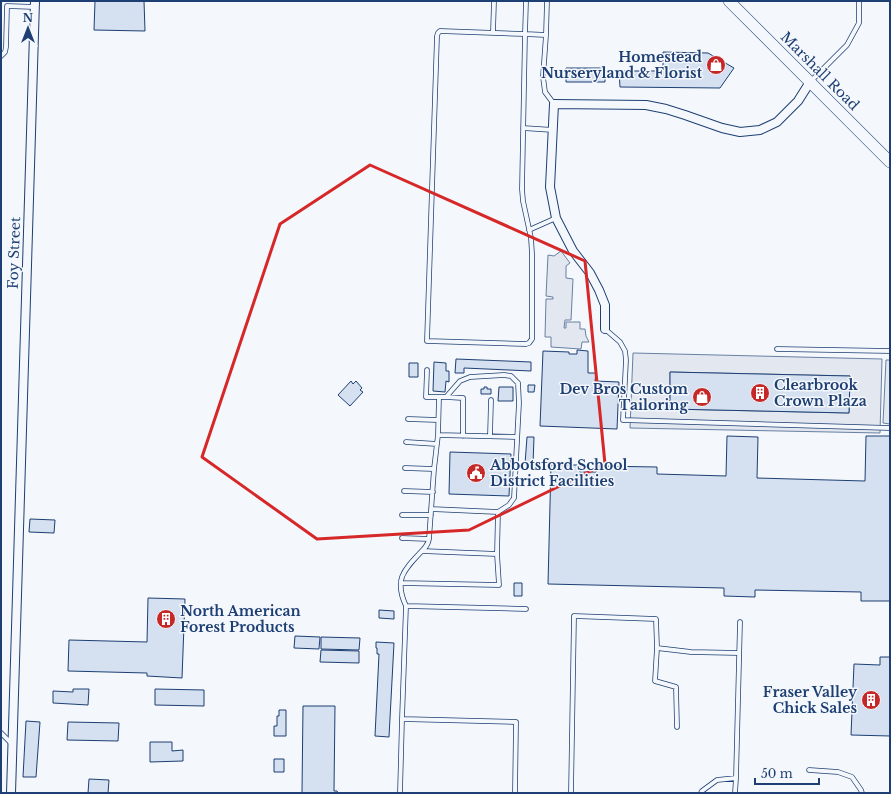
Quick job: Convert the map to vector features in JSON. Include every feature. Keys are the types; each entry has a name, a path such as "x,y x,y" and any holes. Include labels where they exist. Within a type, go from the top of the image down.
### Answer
{"main road":[{"name":"Marshall Road","path":"733,2 890,162"}],"street":[{"name":"Foy Street","path":"11,793 35,4"},
{"path":"605,329 605,305 599,290 590,273 573,251 556,218 550,187 554,104 646,105 666,109 722,128 740,132 760,130 777,122 798,101 810,82"}],"lane":[{"path":"1,56 5,52 6,48 7,1"},
{"path":"493,32 494,1"},
{"path":"526,1 525,34 522,189 523,201 530,230 532,254 532,339 526,344 427,341 438,33 440,31 493,32 525,34 546,35"},
{"path":"548,1 544,84 545,92 554,104"},
{"path":"810,82 847,45 859,23 859,1"},
{"path":"7,6 35,4"},
{"path":"523,128 553,130"},
{"path":"530,230 556,218"},
{"path":"605,329 620,342 625,350 626,360 623,420 890,428"},
{"path":"777,348 890,351"},
{"path":"427,370 426,397 463,398 463,436"},
{"path":"431,509 498,512 510,505 514,498 519,403 518,383 511,376 504,375 470,377 460,381 446,397"},
{"path":"400,793 406,606 400,588 402,576 409,565 429,544 430,515 438,435 439,398"},
{"path":"490,436 491,400"},
{"path":"408,419 438,420"},
{"path":"438,435 517,437"},
{"path":"406,442 437,444"},
{"path":"405,468 434,469"},
{"path":"404,492 433,492"},
{"path":"401,583 499,585 497,554 498,512"},
{"path":"402,515 430,515"},
{"path":"402,538 429,539"},
{"path":"422,551 497,554"},
{"path":"406,606 526,609"},
{"path":"571,793 574,616 656,620 657,648 655,681 676,687 677,727"},
{"path":"736,793 740,622"},
{"path":"657,648 691,652 739,653"},
{"path":"402,719 516,722 515,793"},
{"path":"1,734 12,745"},
{"path":"809,770 838,772 852,777 862,793"},
{"path":"701,793 717,780 736,778"}],"highlighted area":[{"path":"370,165 585,261 605,464 469,530 317,539 202,457 280,224"}],"shaded area":[{"path":"561,251 570,263 566,266 566,278 573,279 571,320 565,320 564,328 566,328 566,322 580,322 580,329 585,329 589,342 582,342 581,349 551,347 551,337 545,337 546,299 553,299 553,297 546,296 548,255 554,256"},
{"path":"633,353 882,359 880,433 630,428","holes":["670,372 850,376 849,413 670,409"]},
{"path":"886,360 890,360 890,424 883,423"}],"building":[{"path":"95,1 144,1 145,31 94,30"},
{"path":"663,52 708,53 734,68 720,88 620,87 619,71 663,71"},
{"path":"566,68 605,68 605,82 566,82"},
{"path":"577,350 588,351 588,373 596,373 595,381 619,382 617,429 540,426 543,351 569,352 569,354 577,354"},
{"path":"456,359 531,362 531,371 464,368 464,373 455,373"},
{"path":"434,362 446,363 446,371 449,371 449,382 446,381 445,392 433,391"},
{"path":"409,363 418,363 418,377 409,377"},
{"name":"Clearbrook Crown Plaza","path":"670,372 850,376 849,413 670,409"},
{"path":"351,381 353,384 356,381 362,388 360,390 363,392 350,406 338,395"},
{"path":"528,385 535,385 534,392 528,392"},
{"path":"484,387 491,389 491,394 481,394 481,389 484,389"},
{"path":"499,387 513,387 513,401 498,401"},
{"path":"727,436 758,437 757,478 865,481 866,436 890,436 890,601 861,601 861,592 755,590 755,597 724,596 724,588 548,584 551,465 580,465 580,472 596,472 597,466 657,467 657,474 726,476"},
{"path":"527,437 534,437 533,464 525,464"},
{"path":"450,452 511,454 509,496 449,494"},
{"path":"30,519 55,520 54,533 29,532"},
{"path":"514,583 522,583 522,596 514,596"},
{"name":"North American Forest Products","path":"148,598 185,599 182,678 147,676 147,673 68,671 69,640 147,642"},
{"path":"379,610 394,611 394,619 379,618"},
{"path":"295,636 320,637 319,649 294,648"},
{"path":"321,637 360,638 359,650 321,649"},
{"path":"376,642 394,643 389,737 375,736 379,654 377,654"},
{"path":"321,650 359,651 359,663 320,662"},
{"name":"Fraser Valley Chick Sales","path":"880,657 890,657 890,736 851,735 854,664 880,665"},
{"path":"73,689 89,689 88,705 53,703 53,691 73,692"},
{"path":"155,689 204,690 204,706 155,705"},
{"path":"303,706 335,706 334,791 337,791 338,793 302,793"},
{"path":"279,710 286,710 286,736 274,736 274,726 277,726 277,716 279,716"},
{"path":"26,721 40,722 36,777 23,777"},
{"path":"68,722 119,723 118,741 67,740"},
{"path":"150,742 172,742 172,751 183,750 183,761 150,762"},
{"path":"274,759 284,759 284,772 274,772"},
{"path":"89,779 109,780 108,793 88,793"}],"place":[{"name":"Homestead Nurseryland & Florist","path":"716,65"},
{"name":"Clearbrook Crown Plaza","path":"760,393"},
{"name":"Dev Bros Custom Tailoring","path":"702,397"},
{"name":"Abbotsford School District Facilities","path":"476,473"},
{"name":"North American Forest Products","path":"166,619"},
{"name":"Fraser Valley Chick Sales","path":"871,700"}]}
